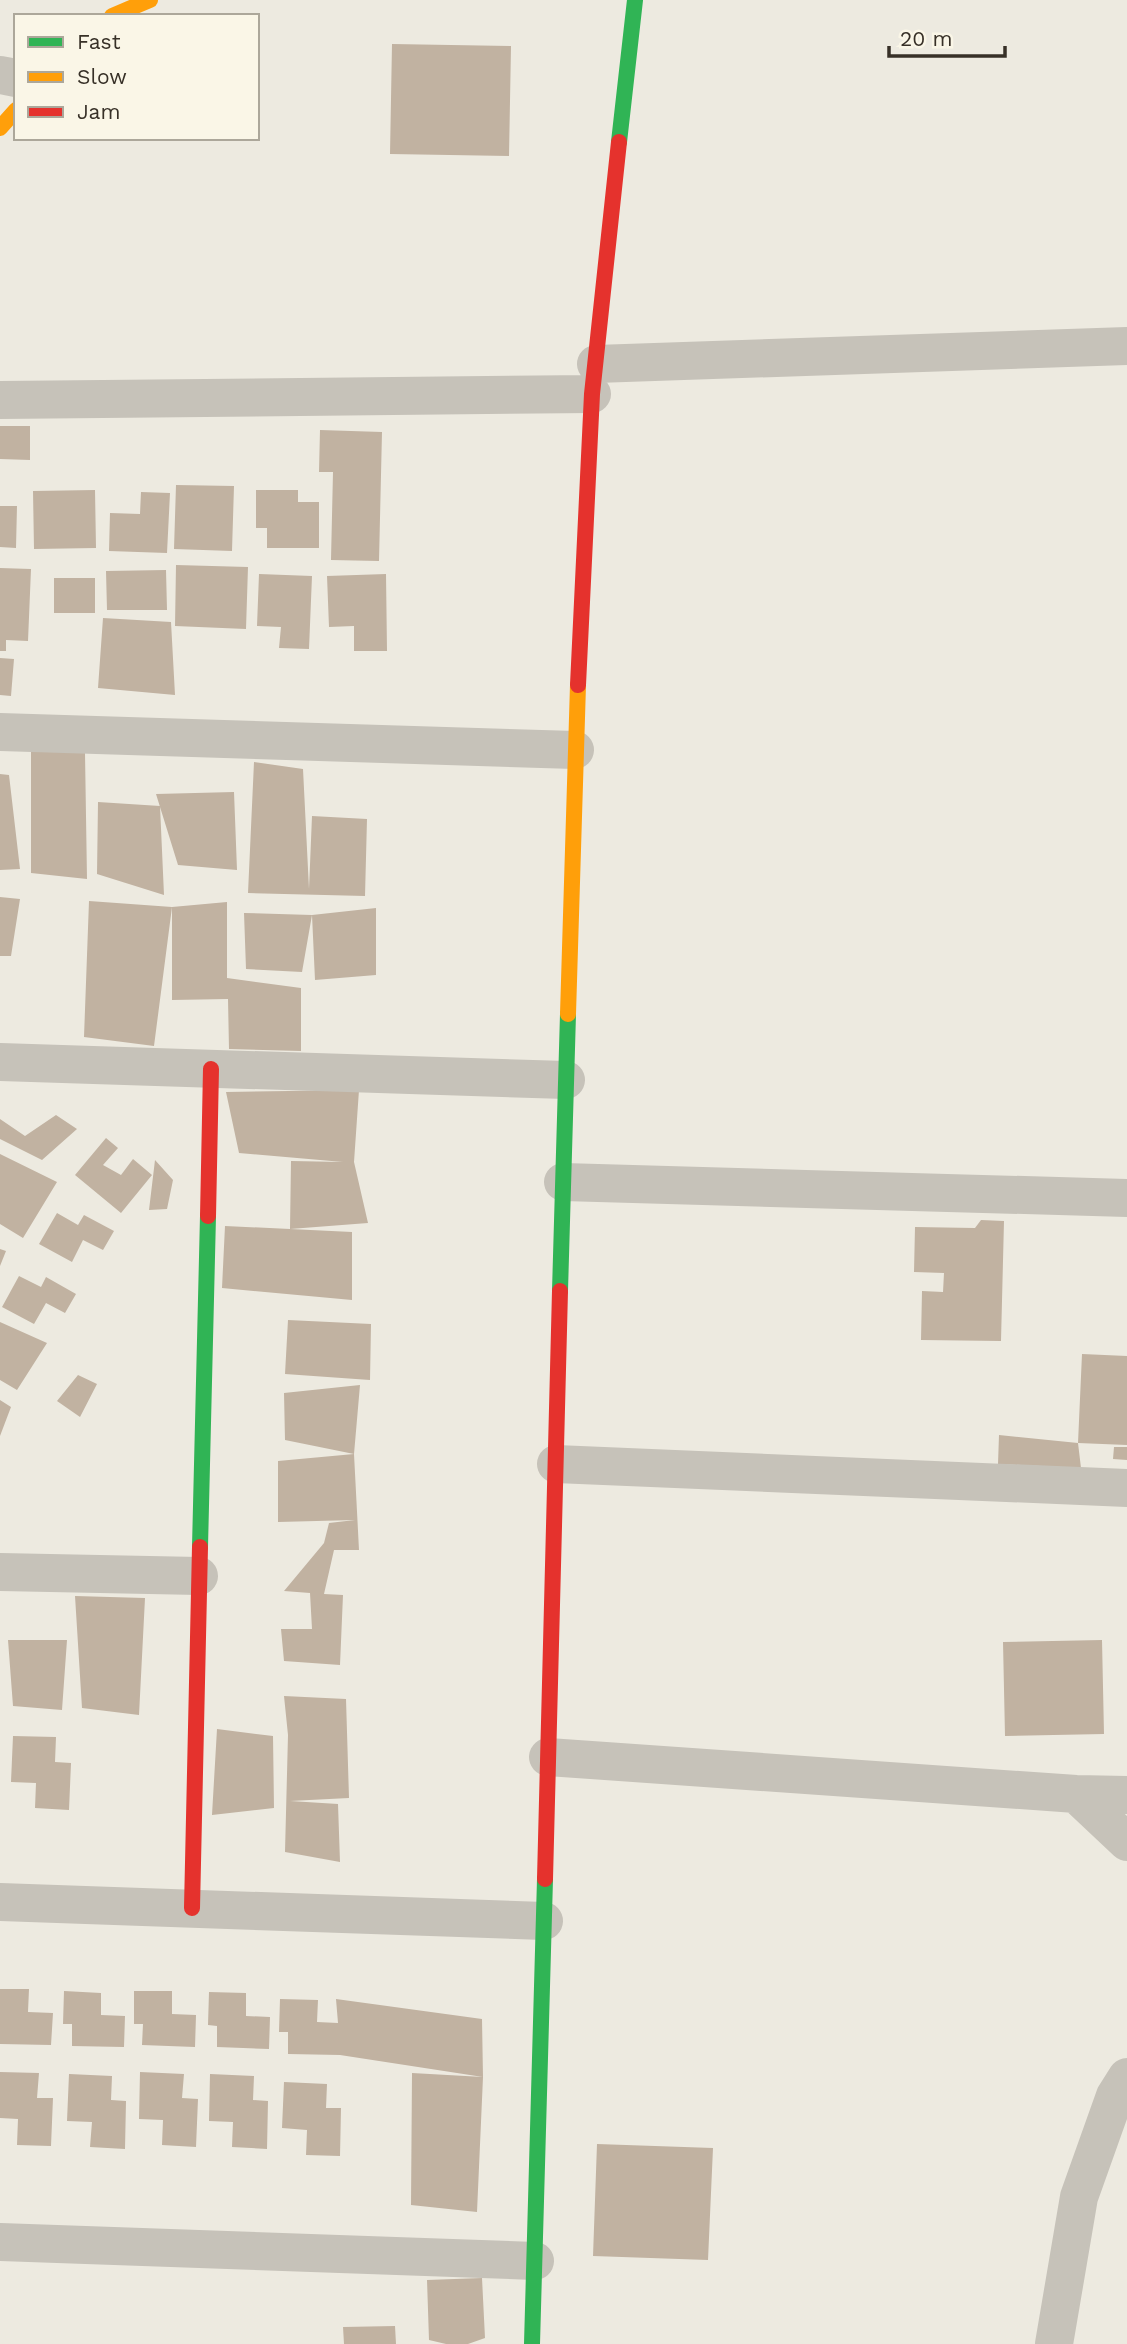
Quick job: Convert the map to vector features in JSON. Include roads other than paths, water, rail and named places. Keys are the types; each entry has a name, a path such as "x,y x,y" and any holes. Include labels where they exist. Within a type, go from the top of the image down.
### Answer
{"street":[{"path":"117,14 150,0"},
{"path":"532,2344 575,750 594,379 635,0"},
{"path":"0,128 14,112"},
{"path":"0,400 594,379 1127,346"},
{"path":"0,732 575,750"},
{"path":"0,1062 566,1080"},
{"path":"192,1908 211,1069"},
{"path":"563,1182 1127,1198"},
{"path":"556,1464 1127,1488"},
{"path":"0,1572 199,1576"},
{"path":"548,1757 1076,1794 1127,1795"},
{"path":"1076,1794 1127,1842"},
{"path":"0,1902 544,1921"},
{"path":"1054,2344 1079,2197 1115,2096 1127,2077"},
{"path":"0,2242 535,2261"}]}
